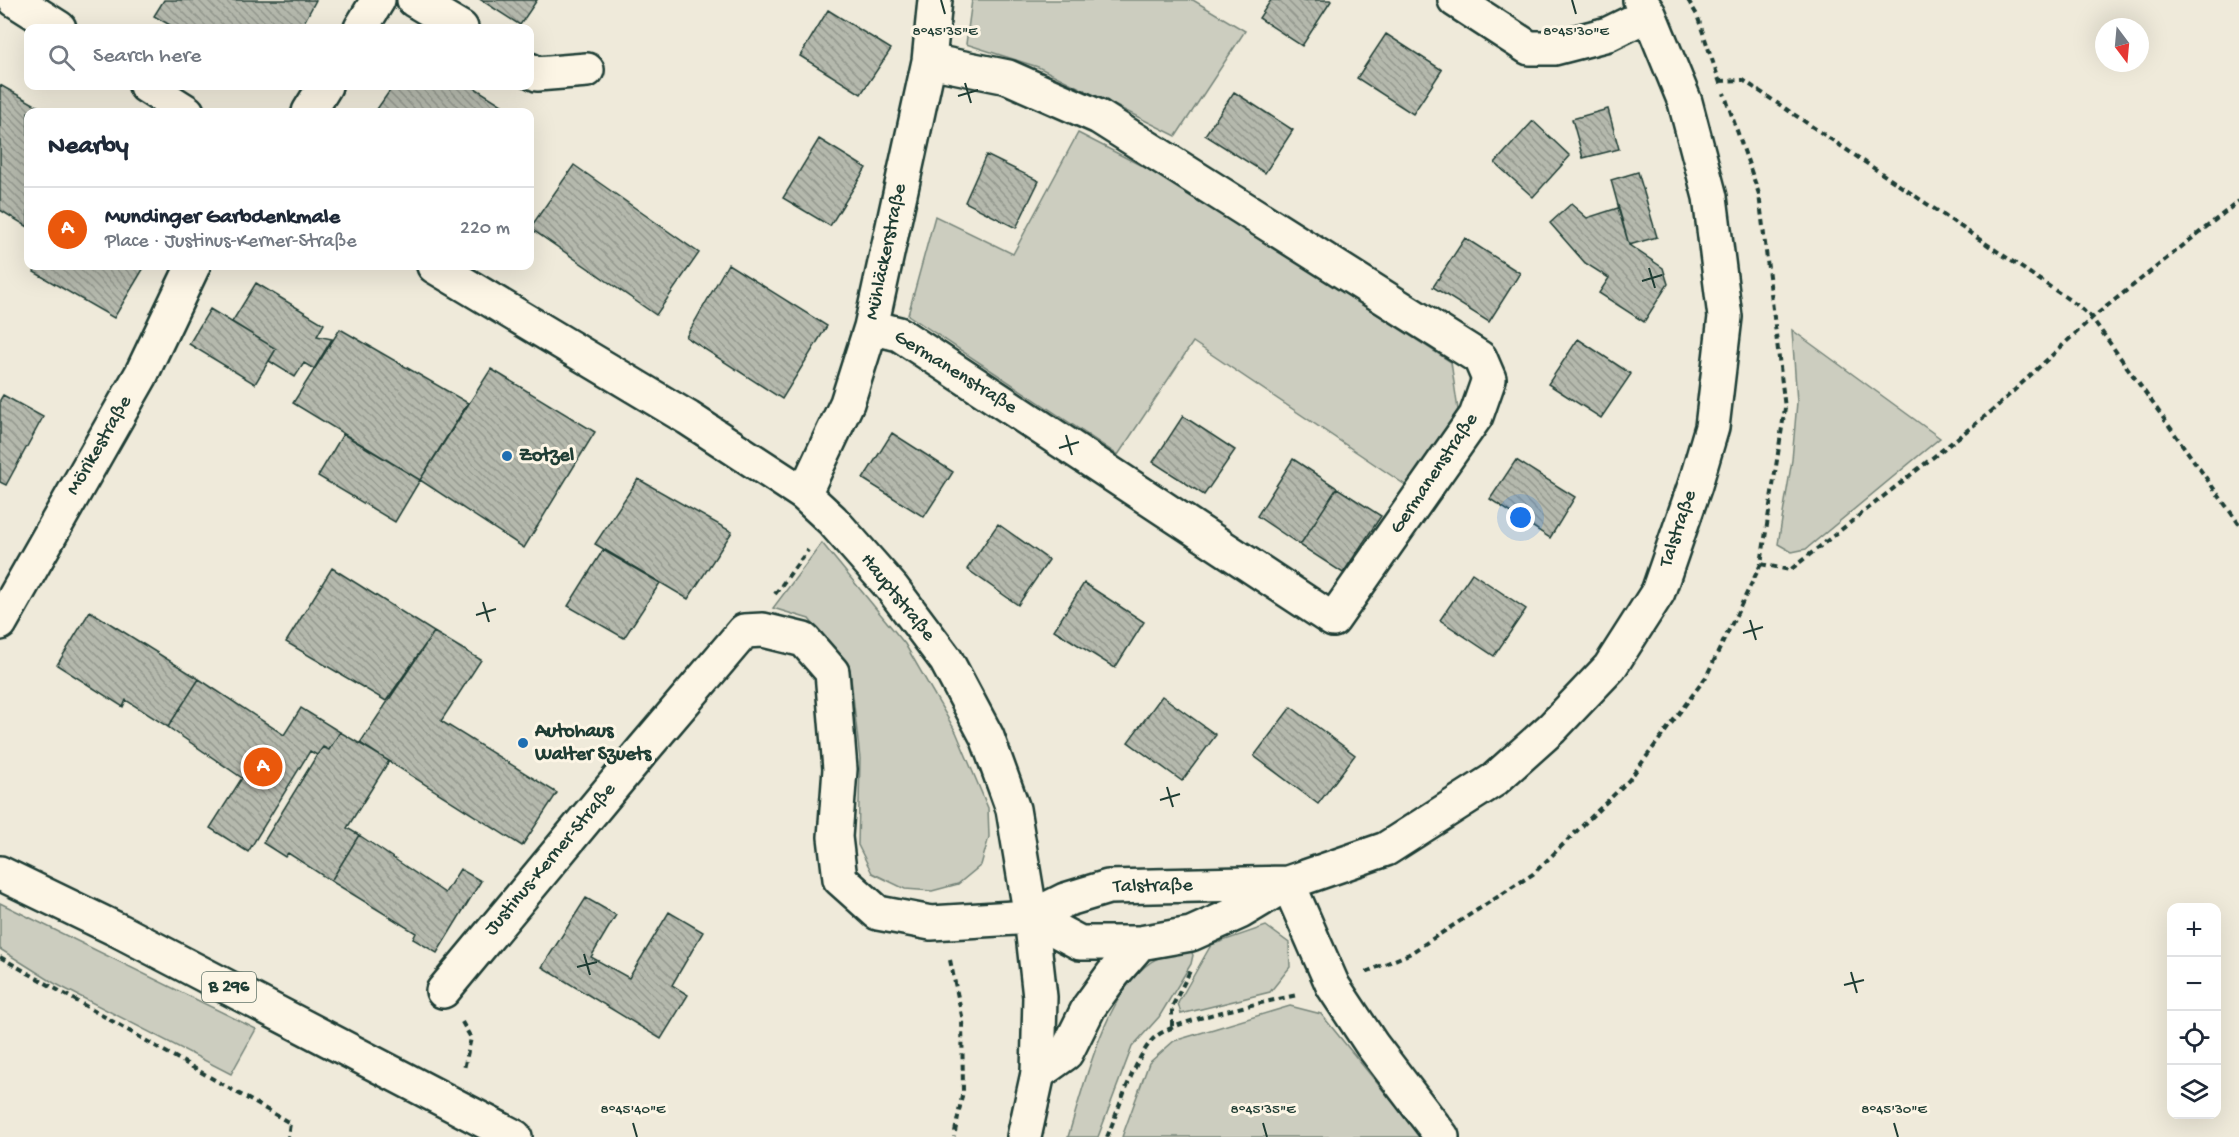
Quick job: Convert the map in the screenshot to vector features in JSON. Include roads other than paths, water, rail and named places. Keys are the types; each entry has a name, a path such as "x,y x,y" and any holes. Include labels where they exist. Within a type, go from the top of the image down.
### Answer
{"street":[{"path":"15,0 53,24"},
{"path":"363,24 378,0"},
{"path":"414,0 454,24"},
{"name":"Mühläckerstraße","path":"804,494 847,403 871,327 929,61 935,0"},
{"path":"1455,0 1529,48 1554,48 1608,34 1645,7"},
{"name":"Talstraße","path":"1032,917 1080,943 1140,942 1191,933 1240,912 1288,883 1386,849 1494,780 1552,728 1610,667 1658,591 1695,485 1712,427 1725,317 1710,197 1685,102 1645,7"},
{"name":"Germanenstraße","path":"871,327 899,334 1333,620 1476,416 1489,379 1480,358 1100,117 1008,78 929,61"},
{"path":"534,72 537,74 587,70"},
{"path":"152,90 181,108"},
{"path":"312,108 323,90"},
{"name":"Mörikestraße","path":"0,623 141,375 191,270"},
{"name":"Hauptstraße","path":"441,270 687,418 804,494 832,520 892,588 946,660 987,737 1013,809 1032,917 1040,997 1038,1073 1024,1137"},
{"name":"Justinus-Kerner-Straße","path":"443,991 619,777 744,631 763,630 804,640 832,672 840,769 835,837 840,879 878,913 932,923 1032,917"},
{"name":"B 296","path":"0,873 120,931 515,1137"},
{"path":"1288,883 1333,986 1372,1045 1442,1137"},
{"name":"Talstraße","path":"1032,917 1065,900 1108,886 1288,883"},
{"path":"1038,1073 1066,1053 1089,1007 1140,942"}],"place":[{"name":"Zotzel","path":"507,456"},
{"name":"Autohaus Walter Szuets","path":"523,743"},
{"name":"Mundinger Garbdenkmale","path":"263,767"}]}
